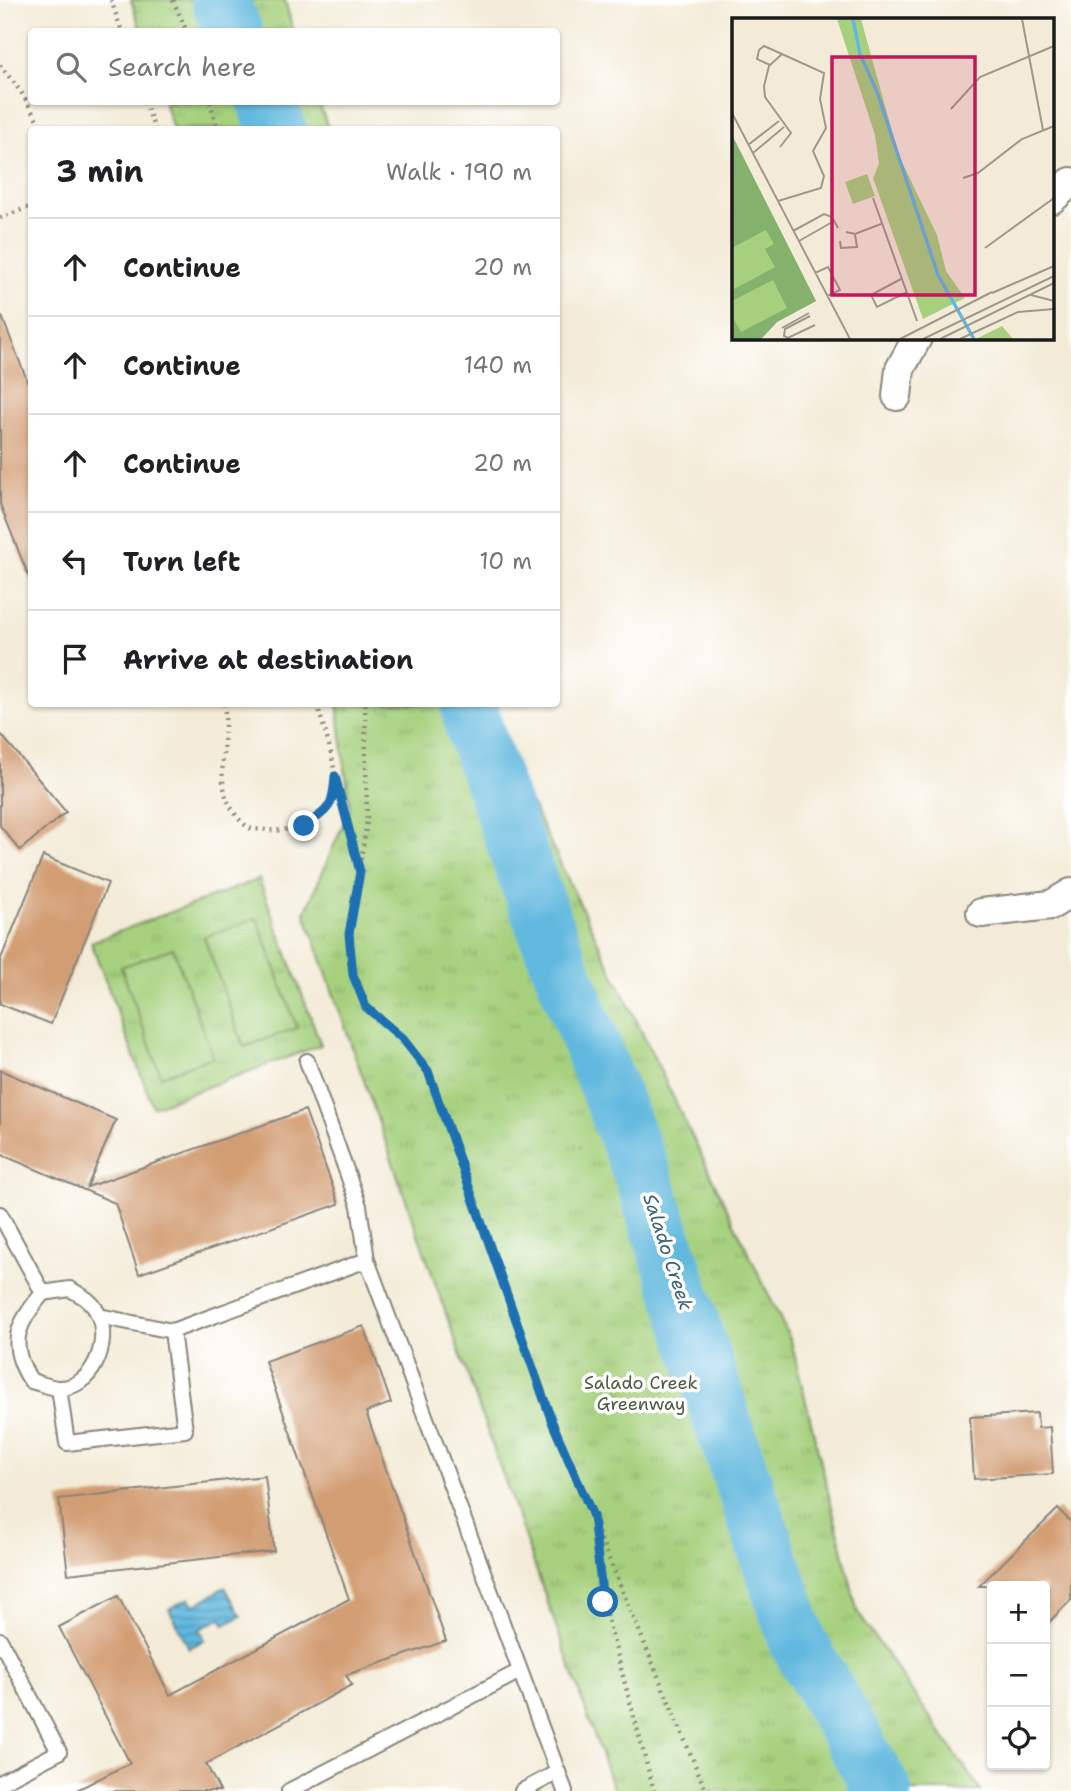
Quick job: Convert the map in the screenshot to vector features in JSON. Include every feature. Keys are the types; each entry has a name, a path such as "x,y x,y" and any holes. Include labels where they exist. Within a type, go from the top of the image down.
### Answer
{"street":[{"path":"1054,197 1071,183"},
{"path":"897,396 900,369 915,340"},
{"path":"981,913 1051,905 1071,893"}],"lane":[{"path":"307,1061 359,1206 367,1260 565,1791"},
{"path":"0,1214 6,1238 43,1293"},
{"path":"99,1316 172,1331 367,1260"},
{"path":"70,1289 90,1301 99,1316 103,1340 93,1368 77,1383 59,1388 31,1381 19,1364 17,1333 27,1312 43,1293 70,1289"},
{"path":"59,1388 67,1443 186,1430 172,1331"},
{"path":"0,1640 59,1752 0,1783"},
{"path":"289,1791 520,1671"},
{"path":"522,1791 558,1772"}],"path":[{"path":"111,0 121,28"},
{"path":"173,0 185,28"},
{"path":"0,65 28,104"},
{"path":"29,105 41,126"},
{"path":"146,105 154,126"},
{"path":"211,105 217,126"},
{"path":"0,218 28,208"},
{"path":"225,707 222,742 227,799 235,815 250,828 275,831 304,826 328,810 334,794 335,776"},
{"path":"318,707 360,872"},
{"path":"365,707 367,821 349,934 353,975 366,1007 403,1039 428,1071 552,1422 706,1791"},
{"path":"593,1516 603,1602 654,1791"}],"green space":[{"path":"131,0 285,0 292,28 140,28"},
{"path":"165,105 319,105 328,126 172,126"},
{"name":"Salado Creek Greenway","path":"337,707 494,707 502,743 791,1341 858,1613 981,1791 614,1791 305,913 350,808"},
{"path":"259,879 321,1045 153,1107 91,942"},
{"path":"257,918 297,1028 244,1047 204,937"},
{"path":"173,948 213,1057 161,1076 121,967"}],"water":[{"path":"225,1587 241,1616 225,1625 221,1618 200,1629 205,1640 189,1648 169,1609 189,1598 194,1606"}],"building":[{"path":"2,317 28,383 28,575 0,504"},
{"path":"0,733 66,812 20,850 0,826"},
{"path":"43,856 108,883 51,1024 0,1004 0,961"},
{"path":"0,1070 116,1120 87,1187 305,1110 339,1204 139,1274 115,1203 0,1154"},
{"path":"364,1326 391,1403 366,1412 446,1641 346,1675 352,1685 206,1764 220,1791 75,1791 130,1763 59,1627 118,1596 170,1695 349,1599 265,1361"},
{"path":"1037,1413 1038,1428 1050,1427 1053,1474 974,1479 970,1417"},
{"path":"265,1476 274,1551 68,1574 59,1499"},
{"path":"1058,1509 1071,1522 1071,1600 1050,1621 1050,1581 987,1581 987,1586 979,1586"}],"waterway":[{"name":"Salado Creek","path":"220,0 232,28"},
{"name":"Salado Creek","path":"267,105 276,126"},
{"name":"Salado Creek","path":"470,707 475,731 544,924 643,1176 724,1426 799,1644 883,1791"}],"route":[{"path":"304,826 328,810 334,794 335,776 360,872 349,934 353,975 366,1007 403,1039 428,1071 552,1422 593,1516 603,1602"}]}
